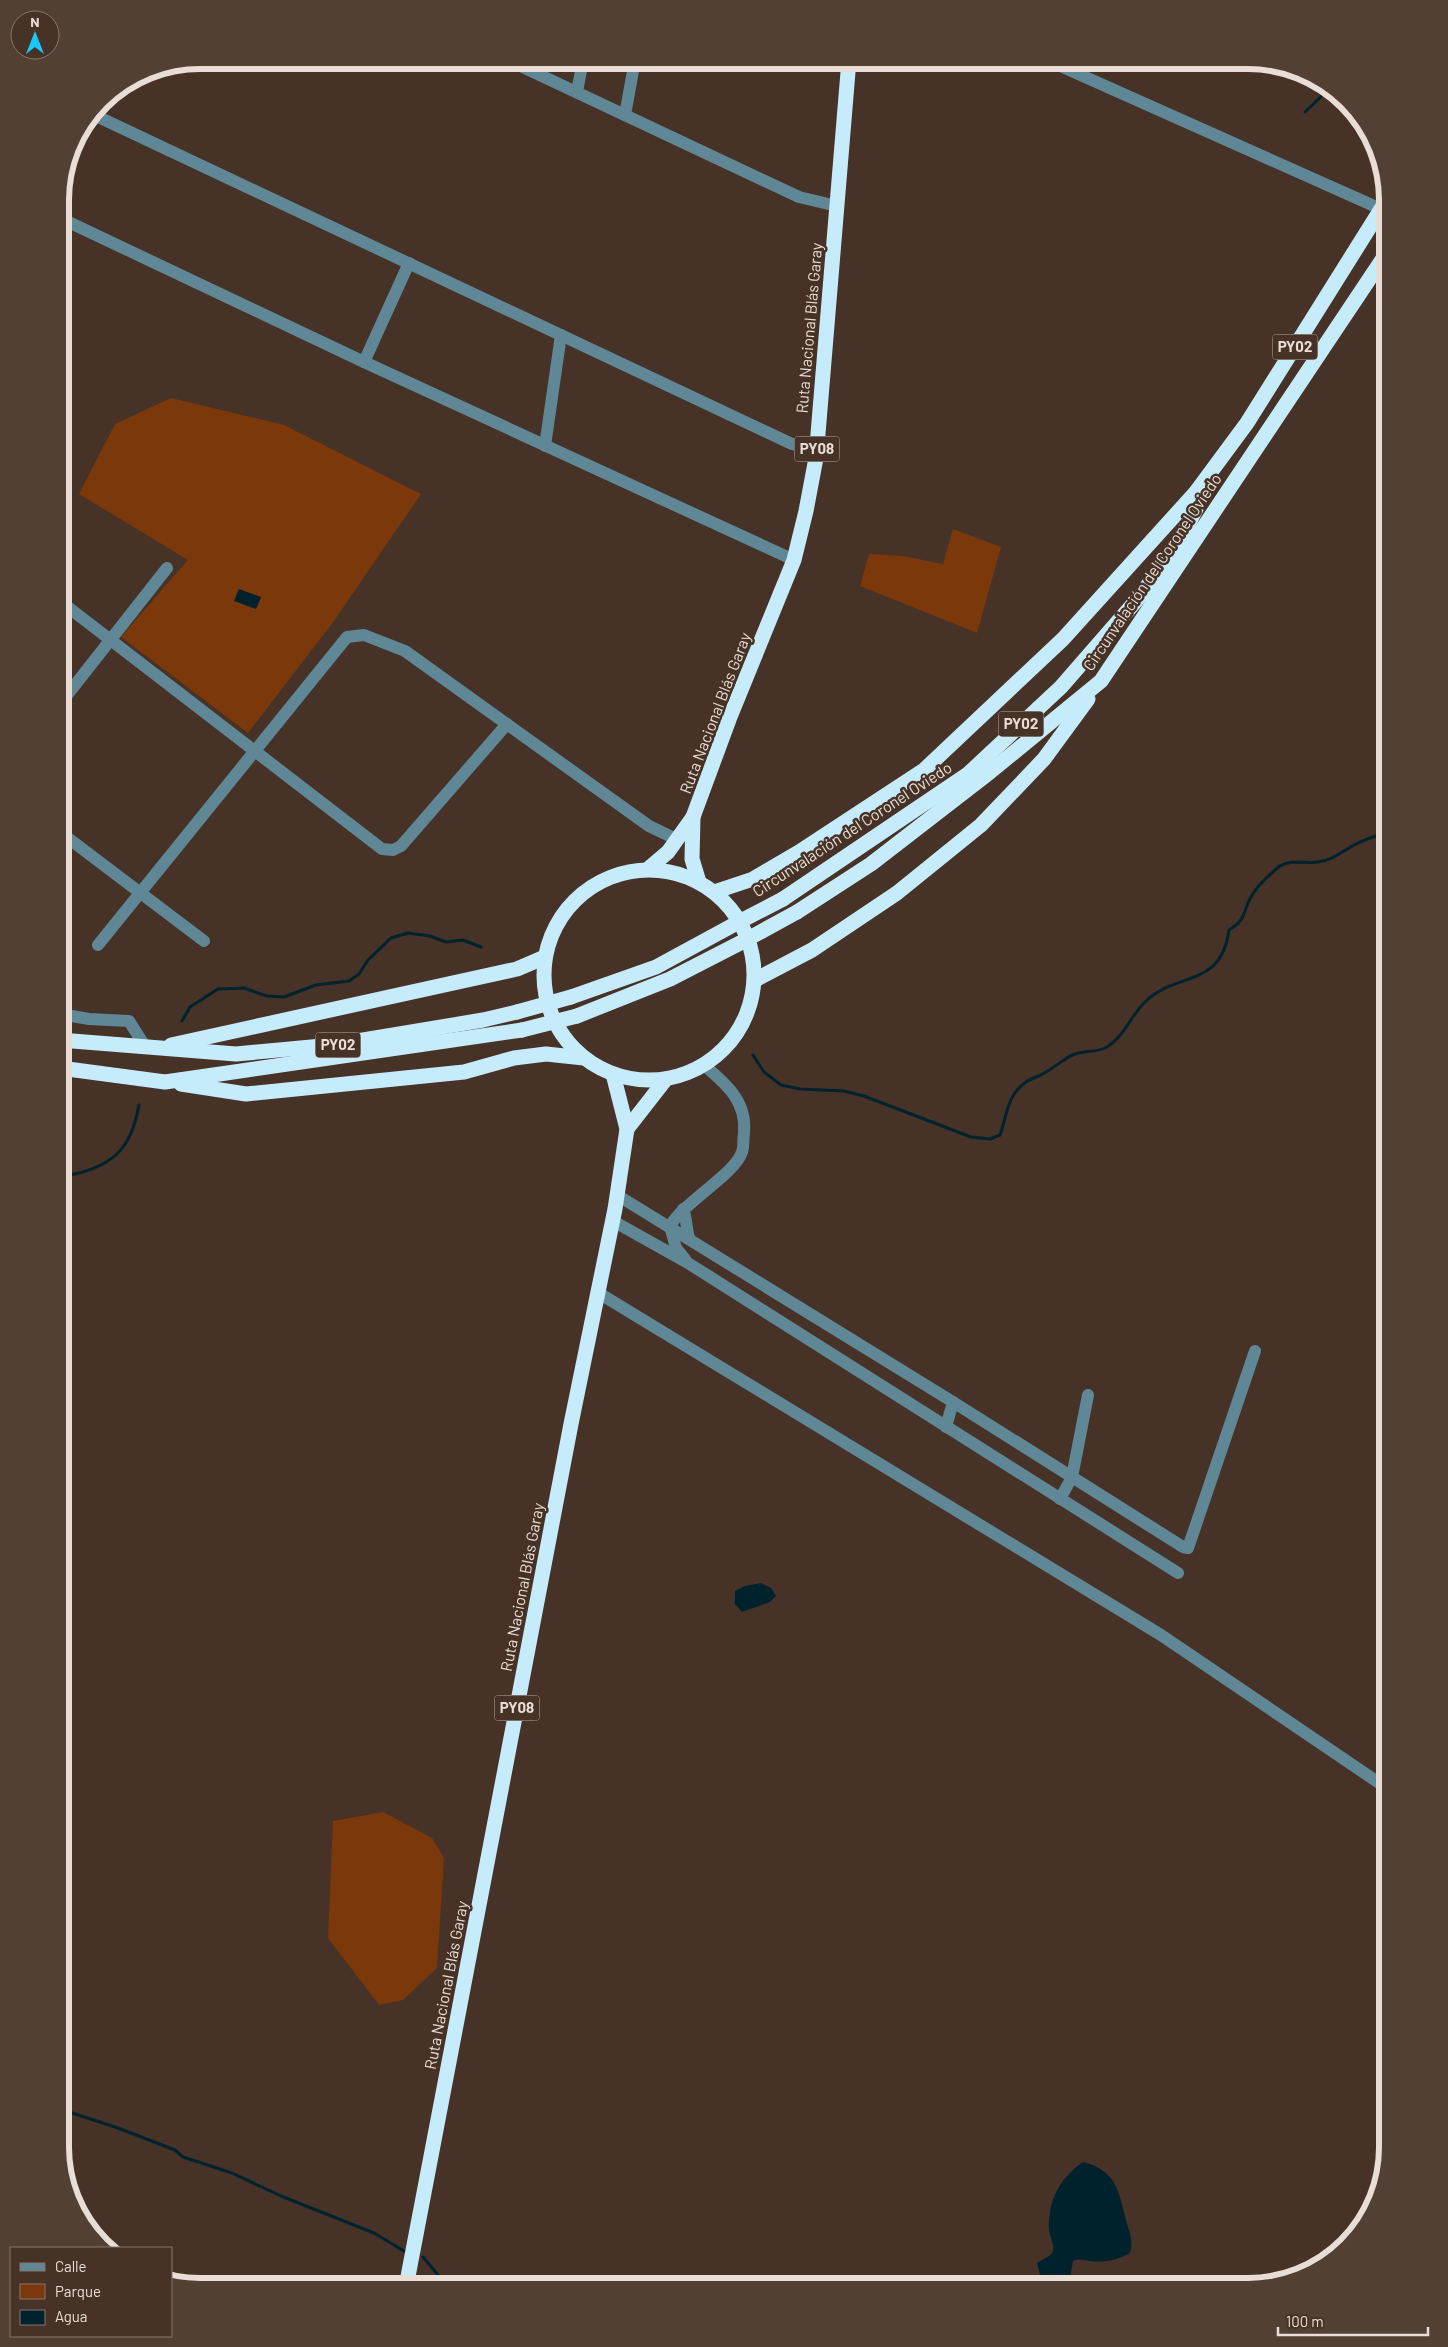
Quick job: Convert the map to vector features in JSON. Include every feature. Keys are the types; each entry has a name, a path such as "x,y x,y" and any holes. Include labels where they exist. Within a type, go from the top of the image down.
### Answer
{"highway":[{"name":"Ruta Nacional Blás Garay","path":"648,870 668,852 693,817 730,717 794,560 806,511 817,450 848,69"},
{"name":"Circunvalación del Coronel Oviedo","path":"69,1041 236,1054 333,1046 482,1020 572,997 656,968 783,899 968,774 1061,687 1142,594 1187,527 1196,509 1196,492 1247,423 1379,211"},
{"name":"Circunvalación del Coronel Oviedo","path":"69,1069 165,1082 522,1030 577,1016 670,979 797,912 871,864 990,772 1101,681 1379,264"},
{"path":"714,892 754,879 924,770 1063,639 1196,492"},
{"path":"755,980 820,945 897,893 981,826 1044,759 1101,681"},
{"name":"Ruta Nacional Blás Garay","path":"693,817 692,859 699,882"},
{"path":"630,871 666,871 699,882 714,892 729,906 741,922 749,940 754,960 755,980 750,1007 734,1038 720,1053 704,1065 685,1074 666,1079 630,1078 613,1074 584,1058 564,1037 550,1013 544,986 545,958 549,939 557,922 581,894 612,876 630,871"},
{"path":"152,1048 518,969 545,958"},
{"path":"165,1082 246,1094 464,1072 514,1058 546,1054 584,1058"},
{"name":"Ruta Nacional Blás Garay","path":"408,2278 597,1292 613,1221 626,1129 613,1074"},
{"path":"626,1129 666,1079"}],"street":[{"path":"527,69 799,197 837,206"},
{"path":"577,92 581,69"},
{"path":"626,115 634,69"},
{"path":"1068,69 1379,201"},
{"path":"98,117 792,444 817,450"},
{"path":"69,222 364,362 794,560"},
{"path":"364,362 409,263"},
{"path":"545,446 561,335"},
{"path":"69,692 167,568"},
{"path":"69,609 382,849 392,850 401,846 507,724"},
{"path":"98,945 347,637 364,636 405,652 649,826 676,839"},
{"path":"69,839 204,941"},
{"path":"69,1016 89,1020 129,1021 152,1048"},
{"path":"670,1226 683,1209 726,1173 742,1154 745,1119 729,1087 704,1065"},
{"path":"617,1195 670,1226 718,1258 1188,1548 1256,1351"},
{"path":"683,1209 688,1221 686,1229 689,1238"},
{"path":"613,1221 688,1263 1178,1573"},
{"path":"670,1226 676,1248 688,1263"},
{"path":"597,1292 1161,1635 1379,1783"},
{"path":"1060,1498 1072,1477 1088,1395"},
{"path":"946,1427 953,1402"}],"green space":[{"path":"171,398 284,425 421,494 334,621 248,733 121,637 188,560 79,494 115,424"},
{"path":"953,529 1001,547 977,633 860,586 869,554 903,556 943,564"},
{"path":"383,1812 432,1838 444,1858 437,1968 403,2000 379,2005 328,1938 333,1821"}],"water":[{"path":"239,589 261,597 256,609 234,601"},
{"path":"761,1583 771,1588 776,1596 770,1602 742,1612 735,1604 735,1591 745,1586"},
{"path":"1083,2162 1094,2166 1109,2176 1114,2183 1131,2236 1130,2253 1105,2261 1095,2262 1080,2259 1073,2261 1071,2278 1041,2278 1037,2263 1049,2256 1053,2249 1049,2218 1053,2199 1062,2183"}],"waterway":[{"path":"1305,112 1324,93"},
{"path":"753,1055 764,1072 781,1085 800,1089 844,1091 864,1096 971,1137 990,1139 1000,1135 1011,1099 1026,1082 1071,1056 1105,1048 1117,1039 1140,1007 1157,992 1207,971 1217,962 1224,949 1229,930 1239,922 1257,888 1280,866 1289,863 1324,861 1379,835"},
{"path":"182,1021 190,1007 218,989 244,988 267,996 284,997 316,985 349,981 359,974 368,960 391,938 408,933 430,936 446,942 463,940 481,947"},
{"path":"69,1174 86,1171 108,1161 117,1154 129,1138 139,1105"},
{"path":"69,2112 175,2150 183,2157 232,2173 281,2196 374,2233 404,2251"},
{"path":"423,2257 440,2278"}]}
